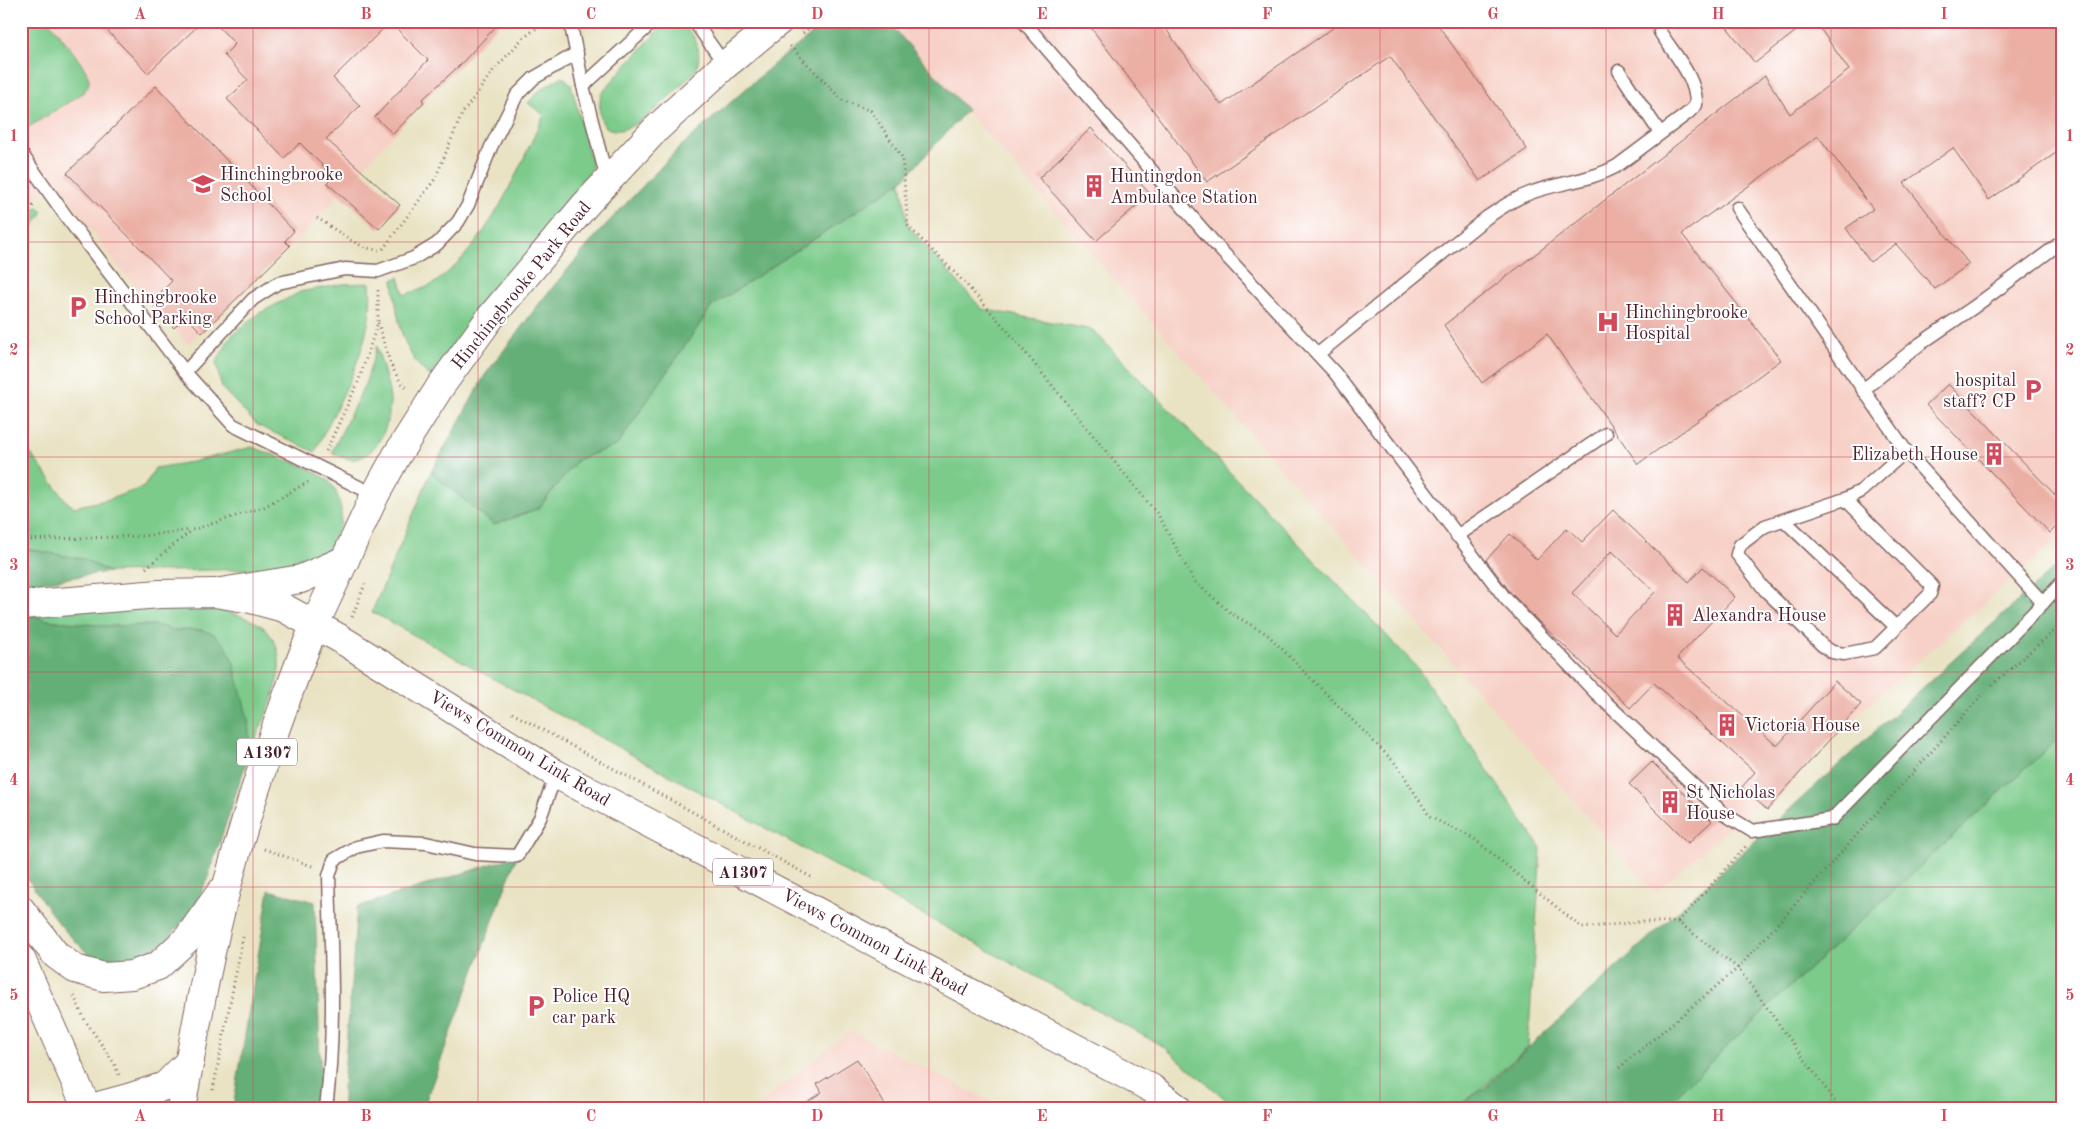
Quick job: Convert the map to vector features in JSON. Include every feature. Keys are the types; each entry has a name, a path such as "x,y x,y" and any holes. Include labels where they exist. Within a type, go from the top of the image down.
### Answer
{"main road":[{"name":"Hinchingbrooke Park Road","path":"228,883 263,763 315,624 375,495 396,455 429,404 490,318 608,180 655,130 725,65 781,30"},
{"path":"215,593 301,579 345,560"},
{"name":"A1307","path":"21,605 160,594 215,593 251,598 284,608 315,624"},
{"name":"Views Common Link Road","path":"315,624 556,774 1151,1088 1177,1108"},
{"path":"21,910 56,955 75,969 104,977 132,975 158,966 182,944 228,883"},
{"name":"A1307","path":"181,1108 208,965 228,883"},
{"path":"21,959 87,1108"},
{"path":"91,1108 165,1086 190,1061"}],"lane":[{"path":"570,21 583,86 608,180"},
{"path":"583,86 654,21"},
{"path":"694,21 725,65"},
{"path":"1023,21 1214,244 1335,373 1505,598 1597,694 1724,814 1752,831 1832,820 2044,603 2063,580"},
{"path":"1318,354 1446,248 1507,204 1534,191 1574,183 1606,172 1617,166 1696,105 1697,94 1691,80 1660,32"},
{"path":"186,372 253,299 278,283 344,269 378,270 414,258 436,244 458,222 468,205 491,147 517,95 534,78 576,53"},
{"path":"1619,71 1660,133"},
{"path":"21,153 68,219 186,372 233,424 375,495"},
{"path":"1737,208 1906,451 2044,603"},
{"path":"1863,390 1920,344 1974,307 2063,241"},
{"path":"1457,536 1606,434"},
{"path":"1845,499 1932,586 1930,594 1875,648 1844,654 1832,652 1817,640 1765,590 1737,554 1740,545 1765,526 1845,499 1861,491 1906,451"},
{"path":"1784,520 1896,627"},
{"path":"326,1108 332,1066 329,876 334,860 356,847 383,841 426,843 475,854 516,856 540,818 556,774"}],"path":[{"path":"21,540 143,536 192,530 264,507 308,481 319,468 359,380 378,322 378,270 382,250 386,242 435,180 462,114 493,71 521,40 546,21"},
{"path":"781,30 818,21"},
{"path":"781,30 783,49"},
{"path":"781,30 842,100 871,111 902,157 908,226 963,281 1006,329 1159,516 1194,581 1232,614 1268,634 1397,765 1430,817 1473,838 1582,928 1638,922 1678,922 1738,968 1840,1108"},
{"path":"317,218 369,250 382,250"},
{"path":"378,322 394,370 402,384 429,404"},
{"path":"143,570 192,530"},
{"path":"349,624 366,580"},
{"path":"1989,688 2063,623"},
{"path":"1619,1068 1738,968 1982,695"},
{"path":"1678,922 1746,848 1752,831"},
{"path":"261,848 313,866 329,876"},
{"path":"212,1098 244,934"},
{"path":"74,994 85,1020 114,1064 122,1082"}],"shaded area":[{"name":"Hinchingbrooke School","path":"21,21 501,21 445,78 300,237 188,344 116,264 57,181 21,209"},
{"name":"Hinchingbrooke Hospital","path":"887,21 2063,21 2063,534 1655,893"},
{"path":"850,1031 1004,1108 755,1108"}],"green space":[{"path":"30,21 49,21 78,59 89,80 88,86 83,93 24,130 21,129 21,28"},
{"path":"710,21 746,21 737,25 723,27"},
{"path":"829,21 887,21 967,110 901,182 712,306 617,445 577,460 539,508 494,525 431,472 485,375 542,300 600,231 679,148 775,63"},
{"path":"678,23 689,31 696,42 699,55 696,70 653,112 639,122 626,128 614,130 604,125 601,119 601,95 660,29"},
{"path":"561,77 571,84 591,161 590,177 430,376 420,367 406,344 396,306 393,280 399,277 404,295 425,288 436,282 455,266 472,247 500,206 544,115 528,103 540,90"},
{"path":"901,182 908,226 982,309 1093,330 1416,666 1541,848 1528,1047 1456,1108 1236,1108 1164,1047 372,612 431,472 494,525 539,508 577,460 617,445 712,306"},
{"path":"38,207 42,210 41,215 21,242 21,220 30,211"},
{"path":"370,283 370,305 362,349 345,392 315,452 257,425 222,388 216,363 231,336 258,314 300,292 343,284"},
{"path":"377,346 390,399 387,423 376,446 364,456 356,459 344,458 332,452 366,382"},
{"path":"21,441 68,503 74,507 110,499 144,487 155,468 192,462 252,447 306,467 327,479 338,497 341,509 341,523 329,549 318,557 300,564 271,569 109,572 97,567 21,548"},
{"path":"21,548 84,559 109,572 21,585"},
{"path":"2063,560 2063,734 1768,1007 1663,1108 1456,1108 1484,1088"},
{"path":"194,605 249,619 263,627 274,640 279,655 276,688 250,751 248,720 242,700 201,630 175,630 154,625 107,626 46,620 21,612"},
{"path":"21,612 46,620 107,626 154,625 175,630 201,630 214,634 226,646 234,664 248,720 250,751 208,877 194,910 164,942 146,953 127,960 91,958 58,922 21,869"},
{"path":"2063,734 2063,1108 1663,1108 1768,1007"},
{"path":"517,856 423,1108 343,1108 357,907"},
{"path":"269,890 315,902 321,1092 318,1108 233,1108"}],"building":[{"path":"98,21 203,21 148,73"},
{"path":"213,21 501,21 460,65 422,100 424,102 393,134 375,117 428,60 390,22 333,78 360,106 326,139 400,205 379,229 327,183 333,176 300,143 284,158 227,99 248,80 224,55 235,44"},
{"path":"1086,21 1160,21 1221,105 1343,21 1435,21 1527,149 1480,181 1390,56 1207,182"},
{"path":"1722,21 1809,21 1755,63"},
{"path":"1815,21 2063,21 2063,148 1989,200 1953,148 1904,183 1969,264 1935,289 1896,244 1870,262 1846,228 1873,209 1818,136 1682,234 1781,360 1638,464 1547,334 1482,383 1444,325 1765,76 1790,114 1849,70"},
{"path":"156,86 294,231 285,241 290,246 202,333 186,316 174,328 151,302 172,281 67,173"},
{"name":"Huntingdon Ambulance Station","path":"1091,128 1150,194 1096,241 1039,178"},
{"name":"Elizabeth House","path":"1948,384 2063,503 2063,520 2050,533 1926,405"},
{"name":"Alexandra House","path":"1613,510 1689,582 1703,567 1735,597 1677,658 1777,746 1835,681 1861,704 1767,810 1742,787 1755,772 1654,683 1630,708 1538,621 1511,593 1486,560 1510,534 1537,560 1567,528 1582,542","holes":["1612,551 1655,592 1615,634 1572,593"]},
{"name":"St Nicholas House","path":"1652,762 1712,821 1688,843 1629,784"},
{"path":"857,1059 887,1108 797,1108 822,1092 817,1084"}],"place":[{"name":"Hinchingbrooke School","path":"203,184"},
{"name":"Huntingdon Ambulance Station","path":"1094,186"},
{"name":"Hinchingbrooke School Parking","path":"78,307"},
{"name":"Hinchingbrooke Hospital","path":"1608,322"},
{"name":"hospital staff? CP","path":"2033,390"},
{"name":"Elizabeth House","path":"1994,454"},
{"name":"Alexandra House","path":"1675,615"},
{"name":"Victoria House","path":"1727,725"},
{"name":"St Nicholas House","path":"1670,802"},
{"name":"Police HQ car park","path":"536,1006"}]}
